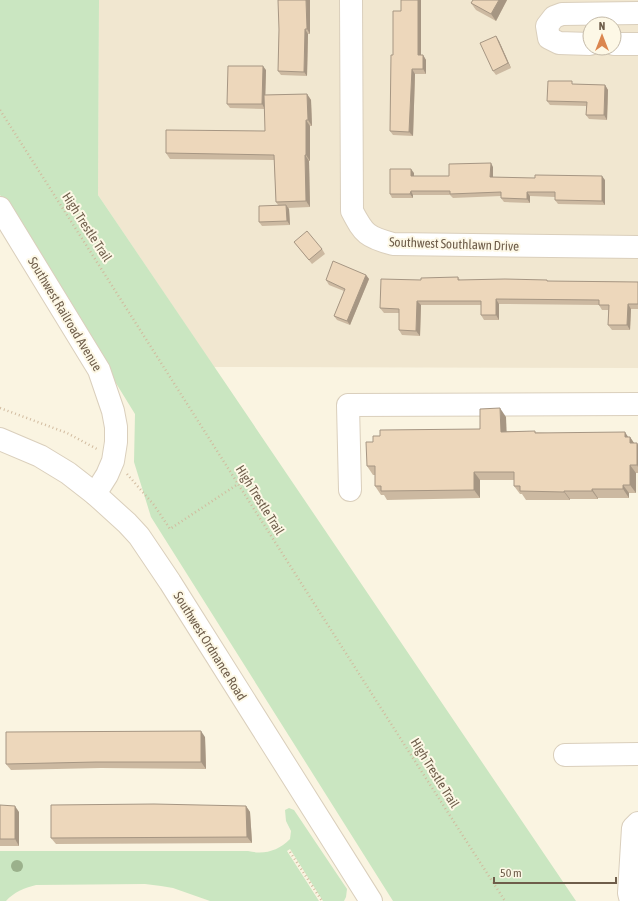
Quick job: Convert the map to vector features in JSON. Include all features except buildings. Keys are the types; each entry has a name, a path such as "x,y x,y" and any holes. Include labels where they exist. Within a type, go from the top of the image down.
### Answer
{"street":[{"name":"Southwest Southlawn Drive","path":"351,0 352,210 366,234 377,240 393,244 638,246"},
{"path":"582,44 559,43 549,38 547,26 554,17 562,14 638,13"},
{"path":"622,44 638,44"},
{"name":"Southwest Railroad Avenue","path":"0,208 99,370 113,411 116,427 116,442 113,461 107,475 95,494"},
{"path":"350,490 348,405 638,404"},
{"name":"Southwest Ordnance Road","path":"0,439 40,456 68,473 95,494 139,536 371,901"},
{"path":"566,755 638,754"},
{"path":"631,901 630,893 633,828 638,823"}],"path":[{"name":"High Trestle Trail","path":"0,110 209,437 295,575 505,901"},
{"path":"290,852 322,901"}],"shaded area":[{"path":"99,0 638,0 638,368 214,367 98,195"}],"green space":[{"path":"0,0 99,0 98,195 576,901 393,901 151,517 134,462 135,414 0,195"},
{"path":"289,808 294,810 347,889 344,901 323,901 290,849 287,851 319,901 210,901 173,888 145,884 36,885 12,895 6,901 0,901 0,851 265,852 276,849 290,839 291,831 286,821 285,810"}]}
